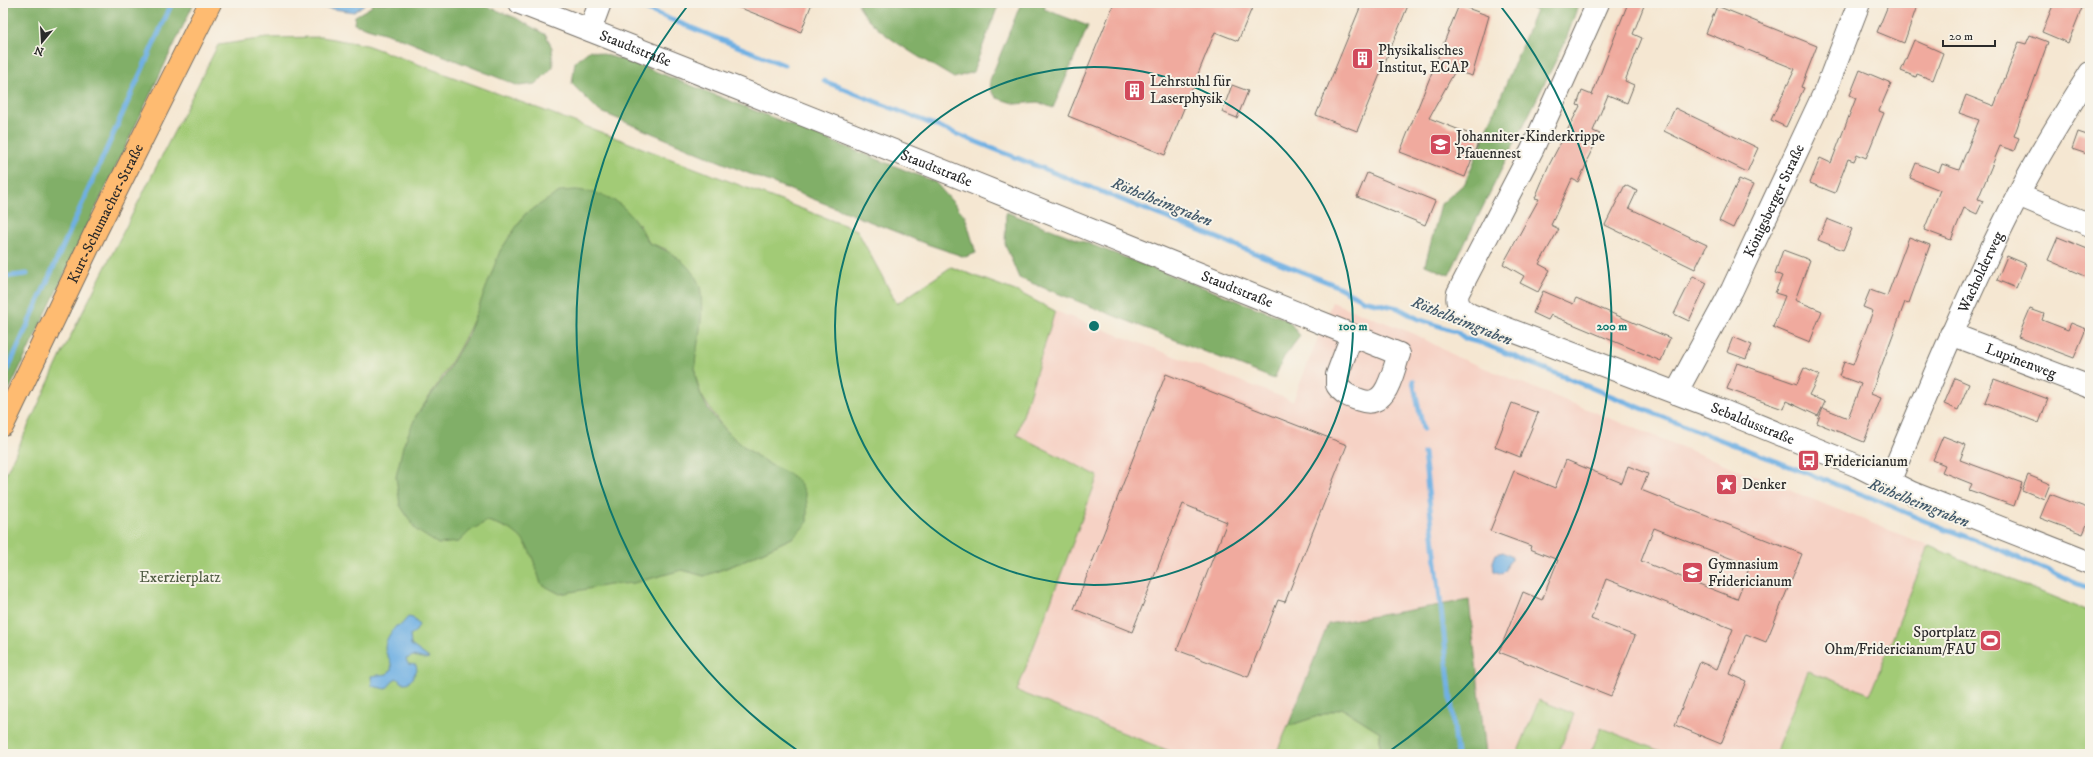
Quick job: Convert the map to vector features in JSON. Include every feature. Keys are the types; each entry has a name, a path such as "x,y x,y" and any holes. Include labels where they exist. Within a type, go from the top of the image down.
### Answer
{"main road":[{"name":"Kurt-Schumacher-Straße","path":"3,425 113,197 210,3"}],"street":[{"name":"Staudtstraße","path":"520,3 1352,335"},
{"path":"590,30 600,3"},
{"name":"Sebaldusstraße","path":"1598,3 1528,157 1458,293 1457,300 1459,306 1471,315 1733,414 1890,480 1912,493 2090,563"},
{"name":"Königsberger Straße","path":"1676,393 1732,290 1826,90 1859,3"},
{"name":"Wacholderweg","path":"1890,480 1951,334 2018,195 2039,156 2090,73"},
{"path":"2018,195 2090,225"},
{"name":"Lupinenweg","path":"1951,334 2090,388"}],"shaded area":[{"path":"1332,302 1415,334 1457,357 1929,546 1870,695 1808,671 1775,754 1486,754 1469,601 1329,624 1276,754 1177,754 1017,691 1098,476 1017,435 1055,311 1293,401"}],"green space":[{"path":"3,3 194,3 3,403"},
{"path":"373,3 479,3 516,18 546,35 552,48 553,67 536,84 519,86 397,37 354,24 355,16 371,7"},
{"path":"858,3 999,3 973,72 954,78 915,55 885,34 863,13"},
{"path":"1021,3 1046,3 1044,9 1088,26 1053,108 1038,102 1016,104 997,98 991,91 990,80"},
{"path":"1522,3 1579,3 1565,42 1449,275 1425,265 1441,204 1465,183 1536,11"},
{"name":"Exerzierplatz","path":"322,37 366,45 548,112 857,230 897,304 951,267 1018,292 1055,311 1017,435 1098,476 1017,691 1177,754 3,754 3,480 66,345 218,45 266,38","holes":["639,224 649,243 666,249 696,347 694,371 701,395 719,422 735,440 761,459 794,537 734,565 704,576 683,570 416,416 452,361 481,303"]},
{"path":"590,50 642,66 935,182 965,216 976,253 965,257 924,243 740,170 599,111 572,84 575,62"},
{"path":"576,190 602,195 621,205 635,221 649,243 678,258 695,276 700,287 702,307 695,366 697,385 713,416 730,435 760,458 786,472 799,482 807,502 807,523 794,537 734,565 704,576 682,570 634,583 609,585 560,594 541,584 529,550 524,542 511,530 487,521 470,531 459,542 438,544 416,530 400,505 396,477 403,446 416,416 444,377 468,335 500,251 525,214 561,191"},
{"path":"1006,212 1288,320 1300,336 1284,357 1274,379 1019,278 1005,244"},
{"name":"Sportplatz Ohm/Fridericianum/FAU","path":"1929,546 2090,612 2090,754 1775,754 1808,671 1870,694"},
{"path":"1469,600 1486,754 1380,754 1380,732 1342,708 1288,726 1328,624"},
{"path":"1539,700 1574,714 1558,754 1517,754"},
{"path":"1342,708 1380,732 1380,754 1276,754 1288,726"},
{"path":"1601,728 1668,754 1590,754"}],"water":[{"path":"271,3 366,3 354,12 320,7 272,5"},
{"path":"1503,552 1512,557 1512,560 1508,562 1506,570 1502,574 1494,571 1493,562 1496,554"},
{"path":"408,617 413,618 419,625 416,631 410,635 411,645 429,658 425,659 413,656 406,659 408,664 416,665 417,670 412,679 407,683 403,683 396,678 386,689 372,686 371,676 387,674 391,670 391,665 385,651 386,643 396,626 401,625"}],"building":[{"path":"728,3 812,3 801,32"},
{"name":"Lehrstuhl für Laserphysik","path":"1114,3 1238,3 1252,8 1238,41 1215,32 1165,155 1068,116"},
{"name":"Physikalisches Institut, ECAP","path":"1362,3 1409,3 1357,131 1316,115"},
{"path":"1628,3 1645,3 1633,34 1642,38 1625,81 1634,85 1627,103 1608,95 1593,131 1600,134 1578,182 1572,179 1551,225 1559,229 1539,264 1550,270 1538,292 1520,283 1524,276 1503,264 1539,199 1535,198 1548,167 1580,106 1577,105 1582,91 1592,95"},
{"path":"1889,3 1918,3 1904,43 1877,32"},
{"path":"2054,3 2084,3 2068,43 2042,32"},
{"path":"1459,5 1489,16 1472,76 1455,71 1429,118 1480,138 1465,177 1400,152"},
{"path":"1717,6 1817,46 1801,87 1804,88 1786,127 1771,120 1795,69 1706,33"},
{"path":"2030,35 2048,42 2014,136 2019,138 2014,151 2000,146 1978,199 1983,201 1977,214 1964,208 1951,240 1924,230 1940,190 1910,178 1916,163 1939,172 1942,164 1959,170 1979,120 1959,113 1966,95 1994,106 2019,42 2026,44"},
{"path":"1914,40 1943,53 1933,80 1917,74 1916,77 1901,71"},
{"path":"1860,70 1891,83 1879,111 1884,113 1866,158 1857,154 1854,161 1848,159 1835,193 1810,183 1820,158 1831,163 1856,98 1850,95"},
{"path":"1232,85 1248,91 1237,118 1222,112"},
{"path":"1675,108 1758,148 1747,172 1664,131"},
{"path":"2078,132 2090,136 2090,155 2072,149"},
{"path":"1367,173 1435,201 1425,225 1357,197"},
{"path":"1739,179 1753,185 1733,228 1719,221"},
{"path":"1625,185 1637,191 1629,208 1707,245 1695,269 1605,225"},
{"path":"1827,219 1852,229 1843,250 1818,240"},
{"path":"1909,237 1930,245 1909,303 1905,302 1871,394 1881,398 1864,442 1817,423 1823,408 1848,418 1861,384 1839,376 1844,362 1853,365 1873,311 1863,307 1870,290 1887,296"},
{"path":"2058,237 2090,250 2090,278 2048,260"},
{"path":"1783,250 1810,260 1795,300 1822,311 1810,342 1773,327 1785,296 1775,293 1782,276 1775,273"},
{"path":"2007,256 2026,264 2016,288 1997,280"},
{"path":"1693,276 1707,283 1689,321 1674,314"},
{"path":"1543,291 1573,304 1576,298 1670,338 1661,361 1551,315 1548,320 1533,313"},
{"path":"2030,309 2044,314 2042,320 2068,330 2071,323 2086,329 2074,358 2018,337"},
{"path":"1733,337 1752,345 1746,359 1727,352"},
{"path":"1737,363 1797,384 1804,368 1819,375 1809,395 1825,402 1818,416 1786,401 1783,409 1727,389"},
{"path":"1166,374 1347,445 1285,602 1278,600 1248,677 1177,650 1227,522 1183,504 1132,632 1074,609"},
{"path":"1955,378 1969,384 1958,410 1944,404"},
{"path":"1994,379 2048,399 2039,423 1985,402"},
{"path":"1512,403 1538,413 1520,457 1495,447"},
{"path":"1943,436 1966,445 1960,460 2022,483 2014,506 1969,490 1972,484 1942,472 1945,465 1933,460"},
{"name":"Gymnasium Fridericianum","path":"1566,460 1622,483 1628,466 1648,474 1641,490 1802,554 1766,642 1746,634 1730,674 1746,681 1721,744 1675,725 1700,662 1717,669 1733,629 1606,579 1591,619 1635,636 1611,696 1499,652 1523,592 1542,600 1558,560 1530,549 1531,546 1490,531 1514,471 1555,488","holes":["1654,528 1750,566 1737,599 1641,561"]},
{"path":"2028,475 2050,484 2044,499 2022,490"},
{"path":"2050,494 2090,509 2090,517 2083,534 2040,518"}],"waterway":[{"path":"3,380 172,3"},
{"name":"Röthelheimgraben","path":"630,3 784,65"},
{"name":"Röthelheimgraben","path":"824,81 1335,285 1363,300 1398,308 1418,319 1457,332 1466,339 1481,343 1685,426 1877,500 2090,588"},
{"path":"3,277 27,274"},
{"path":"1413,381 1423,429"},
{"path":"1424,453 1457,754"}],"place":[{"name":"Physikalisches Institut, ECAP","path":"1362,59"},
{"name":"Lehrstuhl für Laserphysik","path":"1135,90"},
{"name":"Johanniter-Kinderkrippe Pfauennest","path":"1440,145"},
{"name":"Fridericianum","path":"1808,461"},
{"name":"Denker","path":"1726,484"},
{"name":"Gymnasium Fridericianum","path":"1692,573"},
{"name":"Sportplatz Ohm/Fridericianum/FAU","path":"1991,641"}]}
